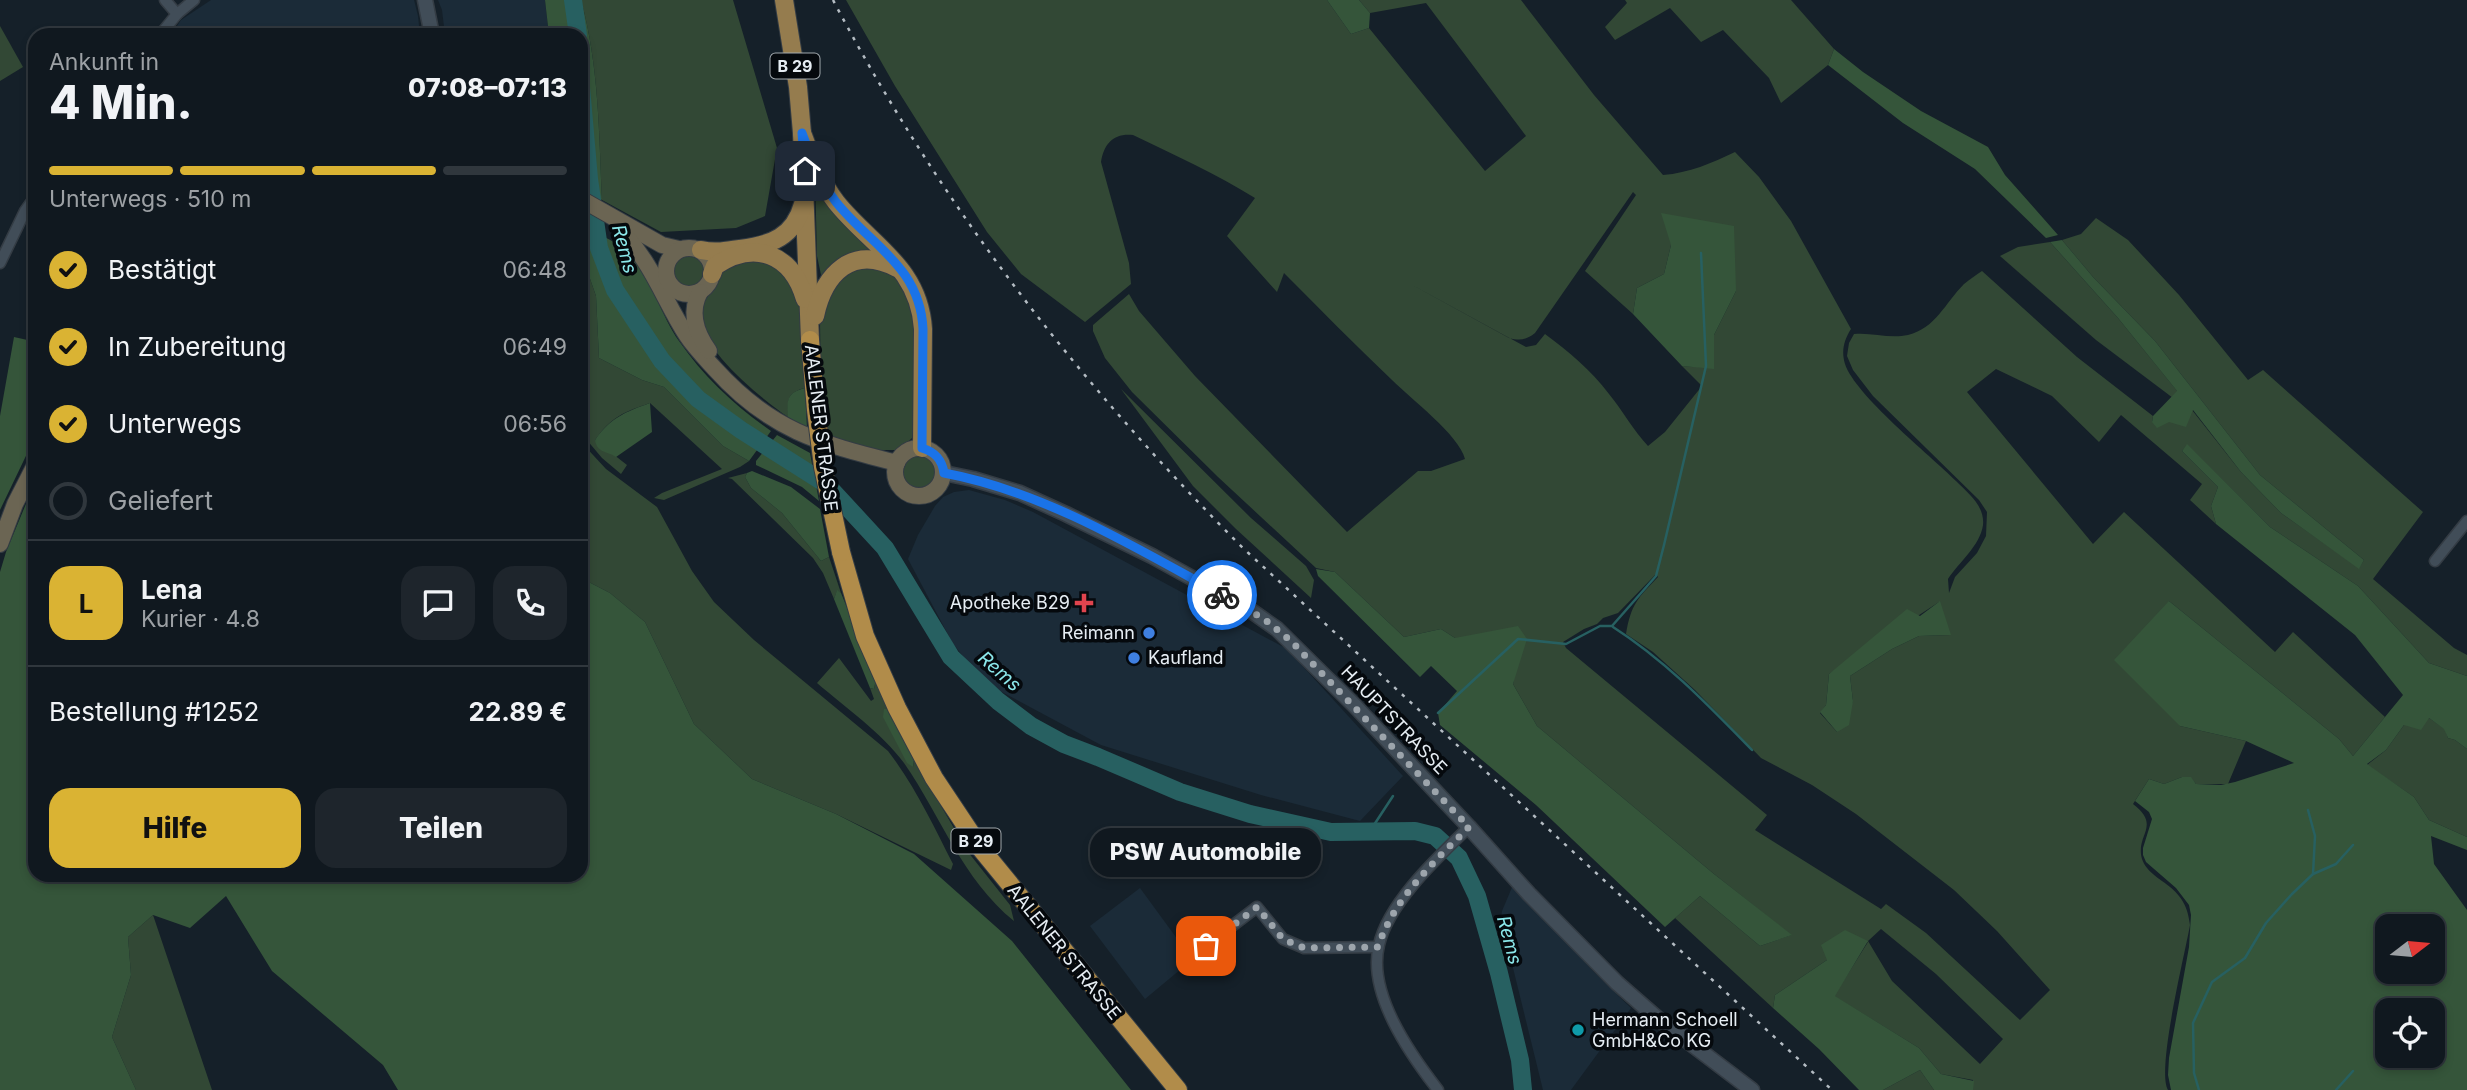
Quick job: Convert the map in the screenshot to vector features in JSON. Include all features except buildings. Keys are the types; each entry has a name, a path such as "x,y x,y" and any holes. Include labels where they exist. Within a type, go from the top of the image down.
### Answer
{"highway":[{"name":"AALENER STRASSE","path":"810,340 823,467 841,552 865,636 897,708 934,778 982,850 1178,1090"}],"main road":[{"name":"AALENER STRASSE","path":"783,0 798,87 802,133 810,340"},
{"path":"802,133 813,163 833,199 876,241 916,294 922,316 922,448"},
{"path":"588,213 662,245 679,249 687,247 721,251 761,246 777,241 787,234 794,225 806,190"},
{"path":"588,203 656,255 666,270"},
{"path":"621,229 645,258 680,325 702,355 734,388 766,415 791,430 816,441 897,463"},
{"path":"679,249 670,257 666,276 702,355"},
{"path":"701,250 710,261 712,274"},
{"path":"674,289 688,294 699,292 708,285 715,266 733,257 760,253 785,262 797,278 809,313"},
{"path":"810,340 823,291 838,270 850,263 876,260 901,271"},
{"path":"699,292 694,309 695,324 712,357 759,400 816,441"},
{"path":"922,448 940,459 944,473 942,481 932,494 916,497 909,495 898,485 897,463 907,452 922,448"},
{"path":"0,544 28,479"}],"street":[{"path":"165,0 177,14"},
{"path":"166,28 194,0"},
{"path":"425,0 431,28"},
{"path":"0,263 28,207"},
{"name":"HAUPTSTRASSE","path":"944,473 974,479 1020,494 1066,514 1153,556 1264,619 1291,641 1469,827 1529,894 1617,983 1657,1018 1752,1090"},
{"path":"2435,562 2467,521"},
{"path":"1438,1090 1405,1042 1385,1003 1380,984 1378,947 1403,897 1469,827"},
{"path":"1194,955 1257,907 1283,939 1304,948 1378,947"}],"shaded area":[{"path":"211,0 414,0 419,28 176,28 181,20"},
{"path":"438,0 545,0 548,28 444,28"},
{"path":"969,490 1005,500 1033,512 1287,649 1403,776 1360,821 1261,795 1101,745 1000,691 972,667 953,644 908,559 935,506 943,497"},
{"path":"1513,885 1631,1008 1571,1090 1543,1090 1501,919"},
{"path":"1140,888 1186,951 1187,964 1145,999 1090,926"}],"green space":[{"path":"545,0 581,0 588,28 548,28"},
{"path":"581,0 733,0 777,148 765,216 736,228 661,232 602,200 595,74"},
{"path":"846,0 1327,0 1351,34 1369,28 1485,171 1526,136 1426,3 1370,13 1359,0 1521,0 1594,95 1663,175 1700,167 1735,152 1759,177 1791,221 1851,329 1845,341 1843,355 1852,377 1878,408 1979,506 1983,518 1981,533 1974,547 1948,579 1949,593 1955,577 1977,553 1986,536 1987,512 1979,500 1873,396 1853,370 1847,356 1854,334 1901,336 1926,327 1964,284 1982,271 2077,357 2153,416 2152,422 2192,410 2241,472 2281,513 2359,568 2364,560 2260,475 2155,341 2093,277 2062,240 2081,234 2096,218 2128,240 2179,295 2248,380 2263,370 2423,512 2373,579 2454,648 2467,655 2467,676 2429,663 2358,586 2270,527 2187,445 2182,451 2218,487 2211,506 2216,524 2190,500 2202,484 2121,415 2099,442 2052,396 1996,369 1967,392 2093,544 2124,512 2275,652 2293,632 2385,717 2353,756 2339,739 2169,601 2180,726 2246,741 2228,784 2196,784 2190,777 2164,784 2149,779 2133,804 2146,818 2142,859 2146,867 2182,900 2190,925 2168,1037 2165,1078 2168,1090 1973,1090 1973,1080 1941,1074 1919,1048 1834,996 1868,942 1827,960 1775,995 1773,1008 1675,918 1700,896 1760,946 1791,935 1537,726 1513,684 1516,667 1441,629 1404,637 1335,572 1316,568 1132,392 1105,358 1093,331 1093,325 1129,294 1139,311 1195,376 1347,532 1418,471 1431,471 1465,459 1461,449 1444,428 1378,367 1284,273 1277,292 1227,236 1255,198 1133,135 1115,138 1104,150 1101,162 1129,263 1131,284 1085,322 1021,274 987,232 895,86","holes":["1633,192 1636,195 1585,271 1633,314 1637,288 1664,274 1671,245 1736,291 1714,335 1714,368 1682,366 1702,386 1665,432 1648,446 1602,385 1563,348 1545,334 1536,345 1526,347 1510,338 1523,339 1535,333","1656,574 1658,577 1633,608 1626,634 1653,652 1695,690 1761,758 1812,785 1856,814 1954,890 1997,931 2050,990 2020,1020 1926,933 1886,904 1881,909 1755,830 1767,815 1566,648 1563,642 1603,618 1618,613","1939,602 1950,635 1919,636 1892,649 1850,676 1853,701 1837,732 1820,713 1826,705 1829,674","1881,929 1936,974 2003,1039 1980,1064 1892,981 1868,941"]},
{"path":"1327,0 1359,0 1370,13 1369,28 1351,34"},
{"path":"1625,0 1791,0 1834,49 1828,65 1781,103 1769,78 1723,30 1701,42 1670,8 1615,40 1605,27 1627,3"},
{"path":"0,26 23,67 0,81"},
{"path":"588,31 595,74 602,200 588,192"},
{"path":"1834,49 1921,111 1988,147 2005,175 2058,235 2046,238 1975,169 1903,123 1828,65"},
{"path":"815,175 880,250 873,257 823,284 817,256"},
{"path":"1661,213 1734,226 1736,291 1714,335 1714,369 1682,366 1633,314 1637,288 1664,274 1671,245"},
{"path":"588,229 614,242 632,257 647,279 672,331 699,367 721,390 771,431 749,461 723,446 664,387 642,380 599,358 596,296 588,273"},
{"path":"2062,240 2093,277 2155,341 2260,475 2364,560 2359,569 2281,513 2241,472 2193,410 2186,427 2169,422 2157,428 2152,422 2153,416 2177,391 2118,318 2050,242"},
{"path":"2050,242 2118,318 2178,392 2173,398 2096,340 2000,256 2018,247"},
{"path":"689,253 702,258 707,271 702,284 689,289 676,284 671,271 676,258"},
{"path":"747,256 778,264 800,298 805,388 794,392 789,398 788,417 761,397 715,350 705,333 700,316 703,301 721,271"},
{"path":"858,267 882,269 895,276 904,287 916,318 916,412 912,438 899,450 879,450 826,436 821,403 820,321 834,280"},
{"path":"588,273 596,296 599,358 642,380 664,387 723,446 749,461 664,500 654,498 722,469 650,403 619,416 595,440 627,465 621,474 588,441"},
{"path":"14,337 28,340 28,452 0,510 0,416"},
{"path":"805,388 807,428 788,417 789,398 794,392"},
{"path":"1121,389 1251,518 1306,566 1314,580 1311,598 1193,486"},
{"path":"650,403 652,432 616,457 598,447 595,440 612,421"},
{"path":"777,435 810,453 819,501 802,487 756,465 756,461"},
{"path":"2187,444 2270,527 2358,586 2429,663 2467,676 2467,749 2448,738 2444,729 2429,718 2421,730 2404,725 2386,750 2367,764 2414,797 2429,820 2467,837 2467,850 2431,836 2434,864 2467,910 2467,1090 2171,1090 2169,1058 2189,947 2191,915 2189,905 2176,888 2146,862 2143,848 2152,819 2149,812 2135,801 2149,779 2164,784 2182,777 2191,777 2196,784 2221,785 2294,763 2246,741 2180,726 2114,660 2169,601 2339,739 2353,756 2403,695 2355,635 2216,524 2211,506 2218,487 2182,451"},
{"path":"588,450 606,469 657,507 692,571 714,602 754,640 888,751 931,820 953,864 951,870 836,814 752,779 694,724 645,622 610,593 588,582"},
{"path":"919,455 932,460 937,473 932,486 919,491 906,486 901,473 906,460"},
{"path":"752,471 791,487 820,509 829,557 821,561 782,513 751,488 745,477"},
{"path":"747,473 745,477 751,488 782,513 821,561 829,557 841,593 837,591 834,599 813,558 728,478"},
{"path":"28,499 28,882 588,882 588,582 610,593 645,622 694,724 752,779 836,814 914,854 1012,941 1131,1090 398,1090 383,1065 272,971 226,896 190,928 153,915 128,937 131,975 112,1037 136,1090 0,1090 0,572"},
{"path":"1316,569 1335,572 1404,637 1441,629 1455,638 1518,626 1527,639 1513,684 1537,726 1714,874 1792,935 1760,946 1700,896 1665,927 1536,805 1440,725 1438,713 1457,691 1431,666 1420,677 1318,576"},
{"path":"837,590 841,593 876,679 874,689 870,688 834,599"},
{"path":"1940,601 1951,635 1919,636 1892,649 1850,676 1853,701 1849,725 1837,732 1820,712 1826,705 1829,674 1907,609 1920,616"},
{"path":"839,658 871,701 874,699 870,688 874,689 876,679 913,767 914,760 968,852 1010,905 1014,921 980,886 966,867 917,783 895,752 817,683"},
{"path":"884,709 889,709 914,760 913,767 907,763 883,717"},
{"path":"2429,718 2445,729 2448,738 2467,749 2467,837 2429,820 2414,797 2367,765 2386,750 2404,725"},
{"path":"153,915 212,1090 136,1090 112,1037 131,975 128,937"},
{"path":"1845,930 1868,941 1835,996 1919,1048 1941,1074 1974,1081 1973,1090 1934,1090 1920,1070 1883,1090 1859,1090 1773,1008 1775,995 1827,960 1821,945"},
{"path":"1920,1070 1934,1090 1883,1090"}],"waterway":[{"name":"Rems","path":"573,0 577,28"},
{"name":"Rems","path":"588,168 599,248 615,290 662,361 698,399 826,484 885,548 951,657 998,701 1031,726 1064,744 1180,792 1250,814 1331,832 1415,831 1435,836 1459,858 1477,896 1499,973 1520,1060 1523,1090"},
{"path":"1438,713 1518,639 1566,644 1600,626 1612,626 1656,576 1706,366 1701,253"},
{"path":"1613,627 1669,669 1752,750"},
{"path":"1370,831 1393,796"},
{"path":"2308,810 2315,836 2313,874"},
{"path":"2199,1090 2194,1073 2193,1023 2212,982 2245,958 2266,923 2292,894 2313,874 2336,864 2353,845"},
{"path":"2336,1090 2353,1071"}],"railway":[{"path":"833,0 875,76 967,221 1070,357 1183,487 1244,549 1832,1090"}],"way so far":[{"path":"1206,946 1257,907 1283,939 1304,948 1378,947 1383,932 1403,897 1469,827 1291,641 1264,619 1222,595"}],"place":[{"name":"Apotheke B29","path":"1084,603"},
{"name":"Reimann","path":"1149,633"},
{"name":"Kaufland","path":"1134,658"},
{"name":"PSW Automobile","path":"1206,946"},
{"name":"Hermann Schoell GmbH&Co KG","path":"1578,1030"}],"route":[{"path":"805,171 802,133 813,163 833,199 891,258 916,294 923,329 922,448 940,459 944,473 974,479 1020,494 1066,514 1153,556 1222,595"}]}
